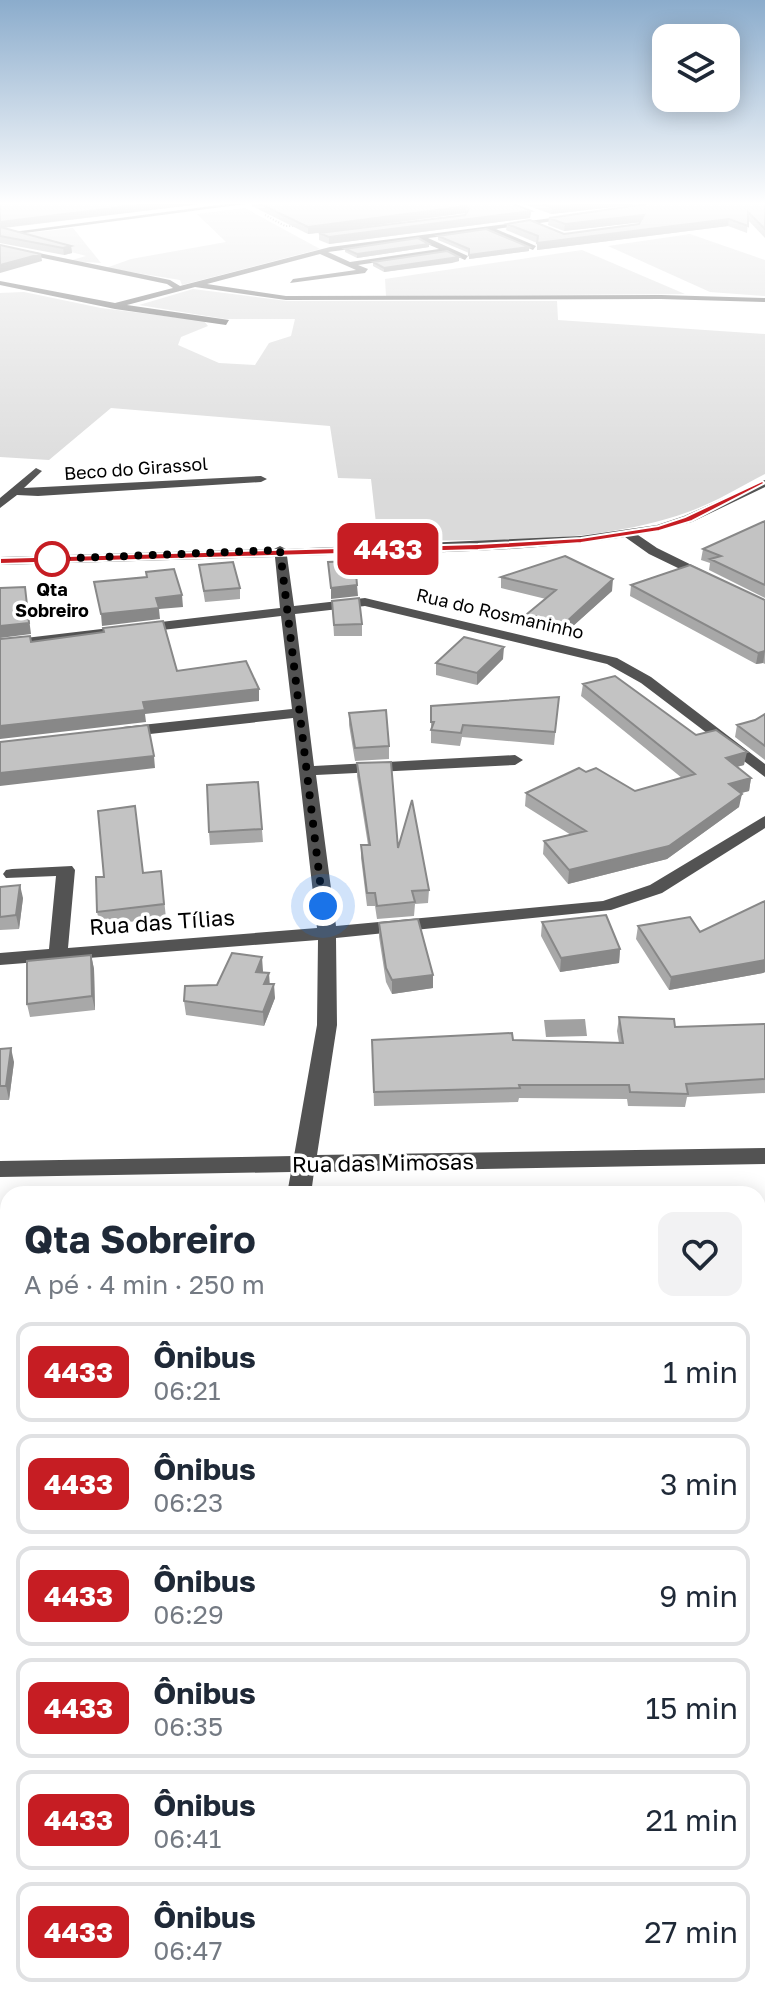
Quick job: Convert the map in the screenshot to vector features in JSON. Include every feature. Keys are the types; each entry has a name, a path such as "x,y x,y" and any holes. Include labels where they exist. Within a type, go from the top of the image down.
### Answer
{"street":[{"path":"69,297 226,322"},
{"path":"115,306 150,297"},
{"path":"278,297 765,300"},
{"path":"0,504 36,471"},
{"name":"Beco do Girassol","path":"13,491 38,493 261,479"},
{"path":"0,561 509,545 629,534 688,519 765,483"},
{"path":"629,534 653,551 724,586"},
{"path":"280,550 327,933 327,1025 301,1186"},
{"name":"Rua do Rosmaninho","path":"0,645 365,602 602,657 646,680 765,772"},
{"path":"102,735 298,713"},
{"path":"306,771 515,760"},
{"name":"Rua das Tílias","path":"0,959 327,933 605,906 656,889 765,821"},
{"path":"12,874 66,870 58,954"},
{"name":"Rua das Mimosas","path":"0,1169 765,1156"}],"shaded area":[{"path":"0,297 47,297 101,308 204,321 208,326 181,337 178,345 219,363 255,365 269,343 291,336 295,319 225,319 139,305 167,297 254,297 287,301 557,301 558,320 765,334 765,474 688,512 613,531 534,539 378,541 371,479 338,478 330,426 111,408 49,460 0,457"},
{"path":"585,1019 587,1036 546,1037 544,1020"}],"building":[{"path":"765,521 765,585 710,559 721,556 703,549"},
{"path":"565,556 613,579 564,624 527,614 556,590 501,577"},
{"path":"355,561 357,585 331,588 328,562"},
{"path":"233,562 240,588 204,591 199,565"},
{"path":"690,565 765,600 765,651 758,653 631,585"},
{"path":"174,569 182,595 156,598 159,608 101,614 94,582 147,577 146,572"},
{"path":"25,587 29,623 0,626 0,588"},
{"path":"359,598 362,624 334,625 332,601"},
{"path":"163,621 177,671 246,661 259,689 143,702 145,710 0,726 0,639 30,636 31,642 104,632 103,628"},
{"path":"464,637 504,647 477,673 436,663"},
{"path":"615,676 696,735 716,730 747,752 726,758 751,778 729,784 742,794 669,846 569,870 544,841 586,831 526,793 579,768 586,772 596,768 635,791 695,774 583,684"},
{"path":"559,697 555,732 463,725 461,733 431,730 434,722 431,722 431,706"},
{"path":"386,710 389,746 355,748 349,713"},
{"path":"765,714 765,746 737,725"},
{"path":"148,725 154,756 0,773 0,742"},
{"path":"391,762 398,848 412,800 429,890 412,891 415,902 377,906 375,893 367,893 361,845 370,845 357,763"},
{"path":"258,782 262,829 209,832 207,785"},
{"path":"135,806 143,873 161,871 164,904 97,912 96,877 104,877 98,811"},
{"path":"20,885 16,915 0,917 0,887"},
{"path":"765,901 765,960 671,977 638,926 690,917 700,932"},
{"path":"606,915 620,949 561,958 542,922"},
{"path":"418,919 433,975 392,980 386,968 379,923"},
{"path":"232,953 262,957 256,972 269,973 264,984 274,984 263,1012 184,1001 185,986 217,985"},
{"path":"91,955 92,996 27,1004 27,961"},
{"path":"619,1017 674,1019 675,1027 765,1024 765,1079 686,1084 688,1094 630,1092 629,1085 519,1085 520,1088 374,1092 372,1040 512,1033 513,1040 623,1043"},
{"path":"11,1048 6,1086 0,1086 0,1049"}],"bus line":[{"name":"4433","path":"0,561 280,550 478,547 581,540 659,528 688,519 765,483"}],"place":[{"name":"Qta Sobreiro","path":"52,559"}],"route":[{"path":"52,559 280,550 323,906"}]}
